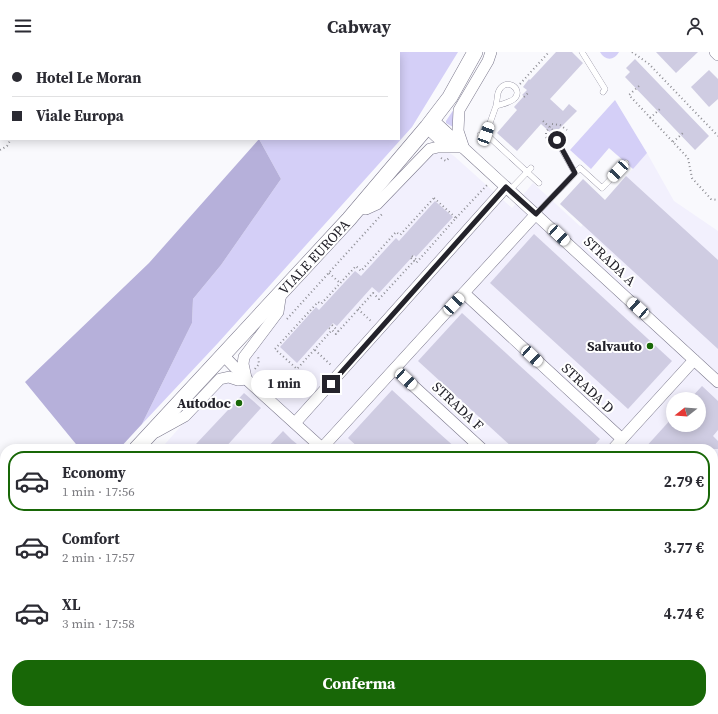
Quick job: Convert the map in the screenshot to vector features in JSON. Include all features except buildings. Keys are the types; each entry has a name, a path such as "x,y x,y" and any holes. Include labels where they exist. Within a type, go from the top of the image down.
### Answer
{"main road":[{"name":"VIALE EUROPA","path":"141,444 358,208 430,124 450,97 475,52"}],"street":[{"path":"358,208 366,209 377,204 430,149 438,147 463,147 458,131 459,110 488,61 491,52"},
{"name":"STRADA A","path":"430,124 463,147 718,382"},
{"path":"295,423 508,189"},
{"path":"327,444 536,214"},
{"path":"246,379 243,364 244,357 278,312 281,292"},
{"name":"STRADA D","path":"464,293 622,439"},
{"path":"220,358 246,379 317,444"},
{"path":"618,444 694,360"},
{"name":"STRADA F","path":"395,369 477,444"},
{"path":"148,436 185,416 220,379 229,377 238,380 246,379"}],"lane":[{"path":"582,52 605,90 603,92"},
{"path":"496,106 512,101 516,98 516,89 512,85 504,85 498,93 496,106 483,134 529,170 539,183"},
{"path":"555,143 575,173"},
{"path":"536,214 580,168 602,188 626,163"},
{"path":"508,189 529,170"}],"path":[{"path":"516,89 549,52"},
{"path":"632,52 650,64 718,136"},
{"path":"639,86 629,95 688,158 692,178 711,199 718,200"},
{"path":"524,97 529,92"},
{"path":"650,118 660,108"},
{"path":"543,121 556,132"},
{"path":"555,143 548,140 546,136 549,126 556,124 567,130"},
{"path":"673,142 683,133"},
{"path":"0,150 7,146 10,140"},
{"path":"438,158 442,158 446,161 463,147"},
{"path":"329,328 336,334 373,293 379,299 414,261 416,263 417,260 495,176"},
{"path":"297,370 275,349 318,302 320,304 356,266 361,271 396,232 400,235 434,198 456,218"},
{"path":"284,323 386,210"},
{"path":"391,238 394,241"},
{"path":"414,261 412,257 417,260"},
{"path":"328,273 340,283"},
{"path":"358,309 380,329"},
{"path":"332,325 338,331"},
{"path":"269,400 332,330"},
{"path":"315,350 341,374"},
{"path":"246,379 259,364 257,352"}],"shaded area":[{"path":"400,52 458,52 412,127 218,343 142,424 192,323 193,299 221,265 281,179 260,140 400,140"},
{"path":"600,52 619,52 615,57 610,59 604,57"},
{"path":"615,100 647,153 633,169 609,148 591,169 570,150"},
{"path":"454,109 453,127 446,123 446,121"},
{"path":"260,140 281,179 221,265 193,299 192,323 142,424 124,444 76,444 25,382 149,263"},
{"path":"438,151 448,152 512,208 533,183 581,227 647,153 674,201 718,231 718,444 165,444 281,313 286,299 365,213 428,154"}],"place":[{"name":"Salvauto","path":"650,346"},
{"name":"Autodoc","path":"239,403"}],"route":[{"path":"331,384 506,187 536,214 575,173 557,140"}]}
